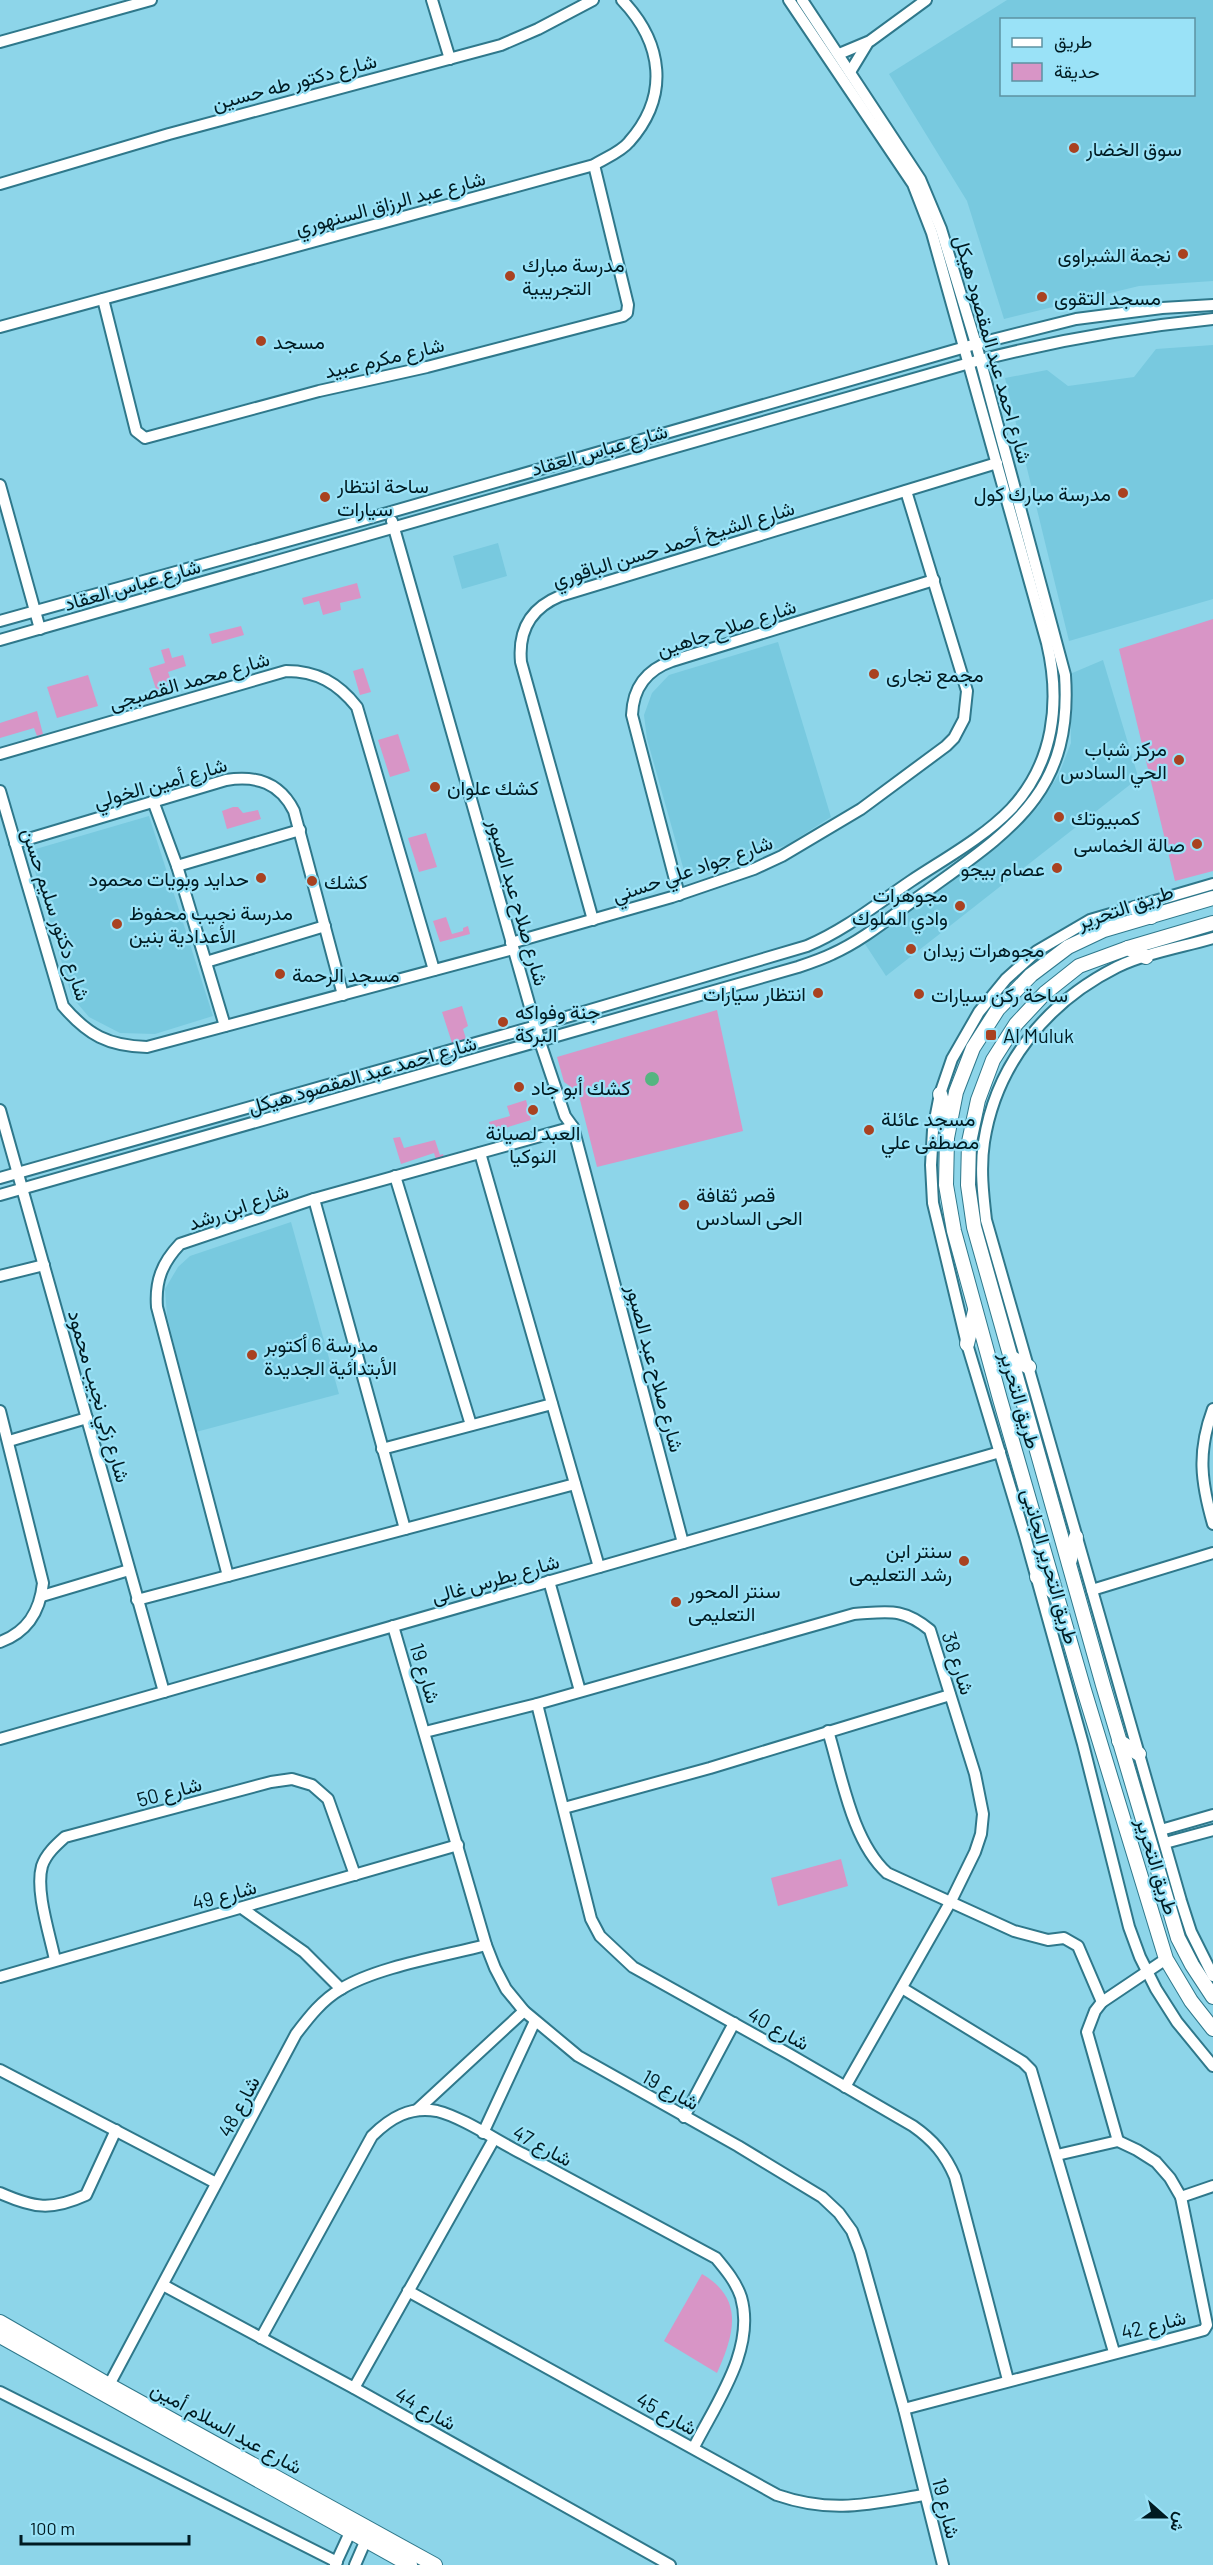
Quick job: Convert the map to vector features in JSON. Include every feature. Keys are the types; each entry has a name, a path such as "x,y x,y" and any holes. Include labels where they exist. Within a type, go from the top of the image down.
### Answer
{"street":[{"path":"0,42 151,0"},
{"path":"432,0 450,59"},
{"name":"شارع دكتور طه حسين","path":"0,184 180,130 501,45 538,29 593,0"},
{"name":"شارع عبد الرزاق السنهوري","path":"0,327 594,165 629,142 645,120 655,94 657,63 651,39 639,18 622,0"},
{"name":"شارع احمد عبد المقصود هيكل","path":"0,1178 792,951 834,934 997,821 1021,796 1033,778 1049,738 1054,717 1054,676 932,233 913,184 789,0"},
{"name":"شارع احمد عبد المقصود هيكل","path":"0,1195 540,1042 798,967 833,954 856,941 981,852 1016,822 1032,804 1044,785 1061,743 1066,709 1065,675 976,344 941,229 920,179 802,0"},
{"path":"839,54 870,41 926,0"},
{"path":"850,72 870,41"},
{"name":"شارع مكرم عبيد","path":"104,299 136,431 145,438 319,391 427,367 624,316 628,305 594,165"},
{"name":"شارع عباس العقاد","path":"0,621 964,347 1077,320 1161,308 1213,305"},
{"name":"شارع عباس العقاد","path":"0,639 968,363 1055,341 1108,331 1213,319"},
{"name":"شارع الشيخ أحمد حسن الباقوري","path":"593,921 521,662 522,634 527,621 542,606 560,596 997,464"},
{"path":"0,485 40,629"},
{"name":"شارع جواد علي حسني","path":"512,946 679,895 754,869 782,856 861,810 938,753 954,738 965,716 967,691 906,491"},
{"name":"شارع صلاح عبد الصبور","path":"389,512 540,1042 565,1116 573,1127 683,1543"},
{"name":"شارع صلاح جاهين","path":"679,895 632,716 635,694 647,675 672,661 934,580"},
{"name":"شارع محمد القصبجى","path":"0,754 264,677 297,671 323,678 336,685 357,707 434,970"},
{"name":"شارع أمين الخولي","path":"15,843 226,780 244,777 268,782 285,795 294,811 343,995"},
{"name":"شارع دكتور سليم حسن","path":"0,791 63,1006 78,1023 93,1034 110,1042 147,1047 434,970 512,946"},
{"path":"1021,796 1032,804"},
{"path":"153,801 177,866 225,1026"},
{"path":"177,866 300,830"},
{"name":"طريق التحرير الجانبى","path":"1213,884 1090,920 1073,928 1021,964 992,995 967,1030 952,1059 940,1094 931,1153 933,1203 967,1344 1037,1577 1083,1744 1129,1927 1146,1972 1177,2022 1213,2066"},
{"name":"طريق التحرير","path":"1213,898 1104,930 1068,947 1030,975 999,1009 973,1048 956,1092 946,1138 946,1185 954,1231 1084,1690 1166,1959 1191,2001 1213,2029"},
{"path":"1135,908 1151,917"},
{"name":"طريق التحرير","path":"1213,923 1128,948 1079,966 1045,993 1016,1024 993,1060 978,1100 969,1142 968,1185 975,1227 1010,1357 1119,1741 1178,1938 1191,1965 1213,1997"},
{"path":"206,963 325,926"},
{"name":"طريق التحرير الجانبى","path":"1213,938 1119,966 1085,984 1054,1008 1028,1037 1007,1070 992,1105 984,1143 981,1182 986,1220 1161,1830 1191,1932 1213,1976"},
{"path":"1128,948 1146,957"},
{"path":"792,951 798,967"},
{"path":"940,1094 949,1124"},
{"name":"شارع زكي نجيب محمود","path":"0,1110 164,1692"},
{"name":"شارع ابن رشد","path":"228,1576 158,1307 158,1279 167,1260 180,1244 314,1199 573,1127"},
{"path":"480,1153 599,1567"},
{"path":"395,1176 471,1425"},
{"path":"314,1199 405,1529"},
{"path":"0,1276 44,1265"},
{"path":"967,1344 975,1308"},
{"path":"1010,1357 1029,1367"},
{"path":"382,1449 552,1404"},
{"path":"1213,1409 1207,1424 1202,1456 1203,1488 1213,1524"},
{"path":"0,1411 41,1570 42,1596 30,1622 16,1635 0,1642"},
{"path":"9,1441 87,1418"},
{"name":"شارع بطرس غالى","path":"0,1739 1000,1452"},
{"path":"137,1600 575,1484"},
{"path":"1069,1563 1076,1537"},
{"path":"1092,1590 1213,1553"},
{"path":"42,1596 129,1570"},
{"path":"1037,1577 1057,1595"},
{"path":"549,1581 580,1691"},
{"name":"شارع 38","path":"425,1732 537,1704 854,1614 895,1612 914,1617 930,1630 975,1774 983,1814 981,1834 951,1902 845,2087"},
{"name":"شارع 19","path":"393,1626 486,1945 506,1989 524,2011 585,2061 822,2197 839,2212 852,2231 904,2409 943,2565"},
{"path":"1072,1648 1083,1652 1092,1646"},
{"path":"1084,1690 1091,1681 1100,1682 1103,1685"},
{"path":"564,1808 710,1768 950,1695"},
{"name":"شارع 40","path":"537,1704 591,1919 600,1936 633,1967 913,2126 931,2139 946,2156 955,2177 1008,2380"},
{"path":"828,1731 861,1836 876,1863 887,1873 1014,1931 1048,1941 1064,1938 1078,1946 1102,2002"},
{"path":"1119,1741 1139,1754"},
{"name":"شارع 50","path":"55,1960 40,1885 42,1866 51,1849 65,1837 271,1782 292,1779 312,1785 328,1799 355,1875"},
{"path":"1161,1830 1213,1815"},
{"path":"1165,1843 1213,1830"},
{"name":"شارع 49","path":"0,1977 458,1845"},
{"path":"243,1908 304,1952 341,1989"},
{"name":"شارع 48","path":"109,2385 296,2034 316,2009 341,1989 370,1975 486,1945"},
{"path":"1058,2155 1118,2141 1087,2032 1095,2011 1102,2002 1166,1959"},
{"path":"902,1988 1023,2062 1031,2070 1058,2155 1114,2352"},
{"path":"261,2338 372,2136 385,2123 400,2114 417,2110 524,2011"},
{"path":"483,2133 536,2021"},
{"path":"684,2117 734,2023"},
{"path":"0,2070 216,2183"},
{"name":"شارع 47","path":"417,2110 438,2111 483,2133 716,2258 731,2276 741,2297 744,2319 742,2343 735,2367 694,2447"},
{"path":"0,2193 26,2204 47,2207 67,2204 86,2195 116,2130"},
{"path":"354,2388 494,2139"},
{"name":"شارع 42","path":"904,2409 1114,2352 1208,2333 1208,2319 1181,2197 1170,2178 1155,2162 1118,2141"},
{"path":"1181,2197 1213,2186"},
{"name":"شارع 44","path":"163,2286 354,2388 670,2565"},
{"name":"شارع 45","path":"408,2291 694,2447 777,2495 798,2502 843,2507 924,2495"},
{"name":"شارع عبد السلام أمين","path":"0,2322 353,2526"},
{"name":"شارع عبد السلام أمين","path":"0,2336 368,2534 435,2565"},
{"path":"0,2392 336,2563 353,2526"},
{"path":"355,2565 368,2534"},
{"name":"شارع عبد السلام أمين","path":"368,2534 410,2565"}],"shaded area":[{"name":"سوق الخضار","path":"1007,0 1213,0 1213,281 1139,286 1004,319 967,201 889,74"},
{"name":"مدرسة مبارك كول","path":"1213,345 1213,599 1069,641 1005,378 1047,370 1068,386 1134,377 1156,349"},
{"path":"498,543 507,576 462,589 453,556"},
{"path":"778,642 831,817 787,845 686,878 647,739 644,715 652,693 669,675"},
{"path":"1103,660 1137,773 1136,780 886,976 865,944 976,862 1038,807 1059,774 1071,743 1070,674"},
{"name":"مدرسة نجيب محفوظ الأعدادية بنين","path":"149,816 213,1016 155,1034 120,1033 89,1017 72,997 29,851"},
{"path":"649,1072 655,1072 659,1079 655,1086 649,1086 645,1082 645,1076"},
{"name":"مدرسة 6 أكتوبر الأبتدائية الجديدة","path":"291,1222 339,1394 196,1432 167,1316 165,1289 178,1267 190,1256"}],"green space":[{"path":"357,583 361,598 340,603 341,610 323,615 319,601 304,605 302,598"},
{"name":"مركز شباب الحي السادس","path":"1213,619 1213,871 1175,881 1119,649"},
{"path":"241,626 244,635 212,644 209,634"},
{"path":"169,648 172,658 183,655 186,666 168,672 173,686 157,692 149,668 165,663 161,650"},
{"path":"363,668 371,692 360,695 353,671"},
{"path":"88,675 98,706 57,718 47,687"},
{"path":"37,711 43,734 37,736 34,728 0,738 0,723"},
{"path":"398,734 410,771 390,777 378,740"},
{"path":"238,807 243,813 258,810 261,819 227,829 222,811"},
{"path":"426,833 437,867 419,872 408,838"},
{"path":"446,917 452,934 463,931 463,928 468,926 470,934 440,942 433,921"},
{"path":"462,1006 468,1026 463,1029 467,1042 453,1046 442,1012"},
{"path":"717,1010 743,1131 597,1167 578,1092 564,1082 557,1057"},
{"path":"526,1100 531,1120 492,1132 489,1122 510,1116 507,1106"},
{"path":"400,1137 404,1148 435,1140 440,1155 443,1154 445,1161 437,1163 434,1153 401,1164 393,1138"},
{"path":"841,1859 848,1886 778,1906 771,1878"},
{"path":"702,2274 716,2284 725,2295 732,2319 728,2345 717,2373 664,2341"}],"place":[{"name":"سوق الخضار","path":"1074,148"},
{"name":"نجمة الشبراوى","path":"1183,254"},
{"name":"مدرسة مبارك التجريبية","path":"510,276"},
{"name":"مسجد التقوى","path":"1042,297"},
{"name":"مسجد","path":"261,341"},
{"name":"مدرسة مبارك كول","path":"1123,493"},
{"name":"ساحة انتظار سيارات","path":"325,497"},
{"name":"مجمع تجارى","path":"874,674"},
{"name":"مركز شباب الحي السادس","path":"1179,760"},
{"name":"كشك علوان","path":"435,787"},
{"name":"كمبيوتك","path":"1059,817"},
{"name":"صالة الخماسى","path":"1197,844"},
{"name":"عصام بيجو","path":"1057,868"},
{"name":"حدايد وبويات محمود","path":"261,878"},
{"name":"كشك","path":"312,881"},
{"name":"مجوهرات وادي الملوك","path":"960,906"},
{"name":"مدرسة نجيب محفوظ الأعدادية بنين","path":"117,924"},
{"name":"مجوهرات زيدان","path":"911,949"},
{"name":"مسجد الرحمة","path":"280,974"},
{"name":"انتظار سيارات","path":"818,993"},
{"name":"ساحة ركن سيارات","path":"919,994"},
{"name":"جنة وفواكه البركة","path":"503,1022"},
{"name":"Al Muluk","path":"991,1035"},
{"name":"كشك أبو جاد","path":"519,1087"},
{"name":"العبد لصيانة النوكيا","path":"533,1110"},
{"name":"مسجد عائلة مصطفى علي","path":"869,1130"},
{"name":"قصر ثقافة الحى السادس","path":"684,1205"},
{"name":"مدرسة 6 أكتوبر الأبتدائية الجديدة","path":"252,1355"},
{"name":"سنتر ابن رشد التعليمى","path":"964,1561"},
{"name":"سنتر المحور التعليمى","path":"676,1602"}]}
